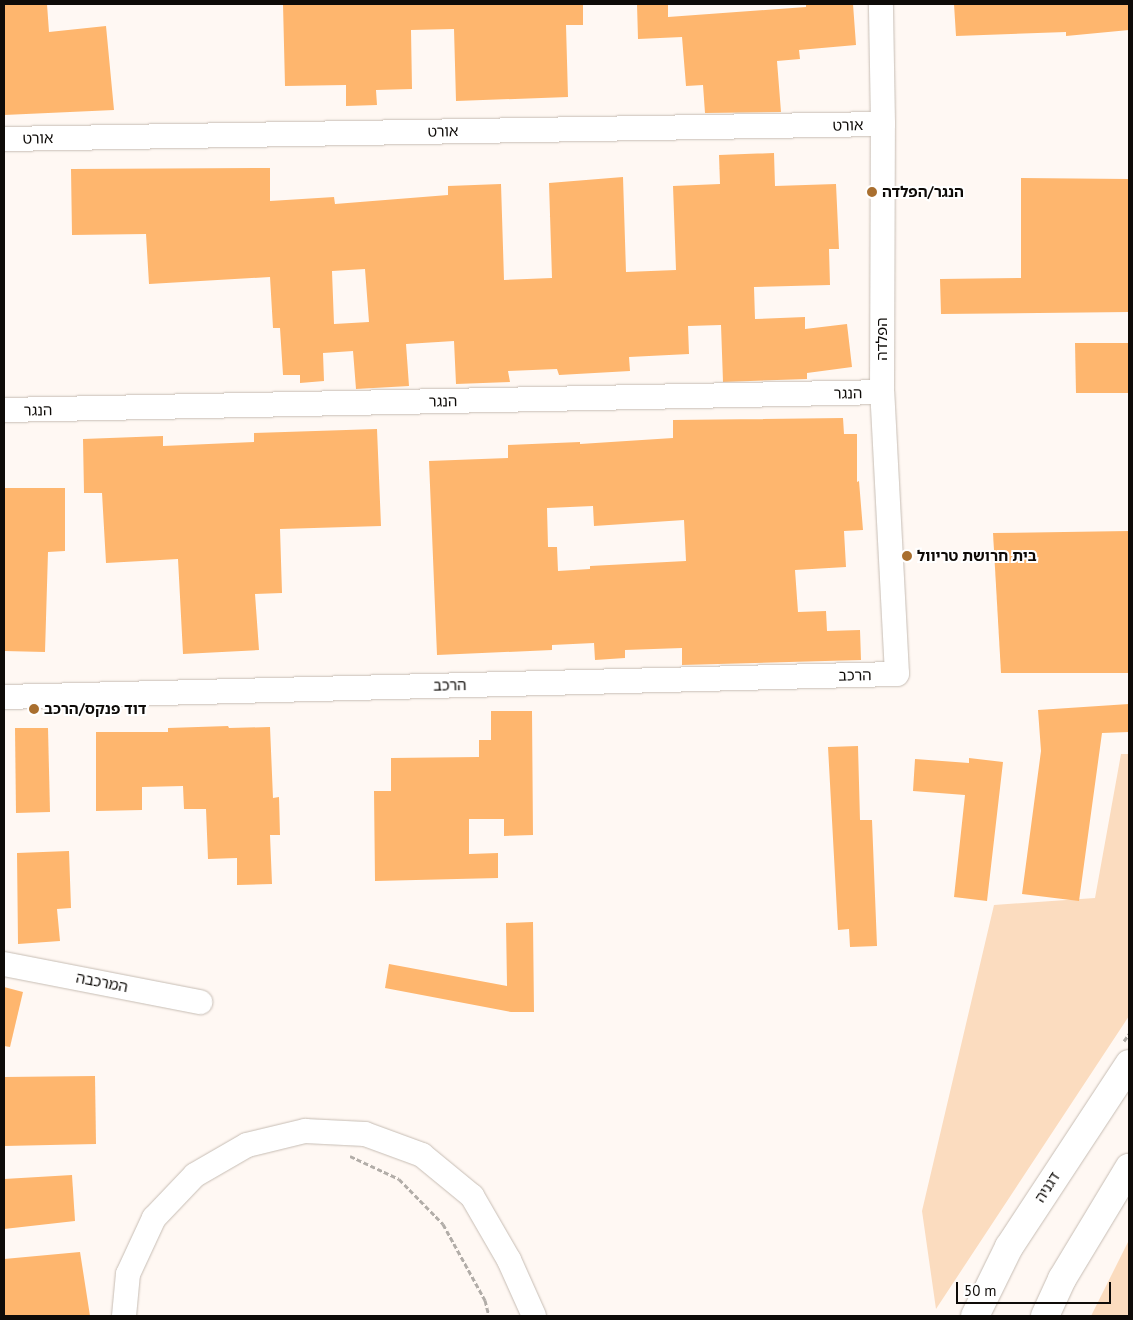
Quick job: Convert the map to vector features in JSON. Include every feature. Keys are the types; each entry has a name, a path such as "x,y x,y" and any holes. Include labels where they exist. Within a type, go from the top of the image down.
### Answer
{"main road":[{"name":"דגניה","path":"975,1316 1009,1247 1095,1113 1129,1064"},
{"path":"1045,1316 1062,1279 1129,1168"}],"street":[{"name":"הפלדה","path":"881,4 883,124 882,392 897,674"},
{"name":"אורט","path":"4,139 883,124"},
{"name":"הנגר","path":"4,410 882,392"},
{"name":"הרכב","path":"4,697 897,674"},
{"name":"המרכבה","path":"4,964 200,1002"},
{"path":"124,1316 128,1274 154,1218 195,1175 247,1145 305,1131 365,1134 422,1155 472,1196 509,1260 534,1316"}],"path":[{"path":"347,1155 399,1179 442,1224 485,1300 489,1316"}],"shaded area":[{"path":"1121,754 1129,754 1129,1016 936,1309 922,1211 994,905 1095,898"},
{"path":"1129,1240 1129,1316 1091,1316"}],"building":[{"path":"4,4 47,4 49,32 106,26 114,110 4,115"},
{"path":"283,4 583,4 583,25 566,25 568,97 456,101 454,29 411,30 412,89 376,90 377,105 346,106 346,85 285,86"},
{"path":"637,4 668,4 668,17 806,7 806,4 853,4 856,45 799,50 800,59 777,61 781,112 705,113 703,85 686,86 682,37 638,39"},
{"path":"954,4 1129,4 1129,30 1066,36 1066,32 956,36"},
{"path":"774,153 775,186 836,184 839,249 829,249 830,285 754,287 755,319 805,317 805,329 847,324 852,367 807,373 807,379 723,382 721,325 688,326 689,354 629,357 630,371 559,375 557,369 508,371 510,382 456,384 454,341 406,344 409,386 356,389 353,351 323,353 324,381 300,383 300,375 283,375 280,328 273,328 270,277 149,284 146,234 72,235 71,169 270,168 270,201 334,197 335,204 448,195 448,186 501,184 504,280 552,278 549,183 623,177 626,272 676,270 673,186 720,184 719,155","holes":["365,269 369,322 334,324 332,271"]},
{"path":"1021,178 1129,179 1129,312 941,314 940,279 1021,278"},
{"path":"1075,343 1129,343 1129,393 1076,393"},
{"path":"843,418 844,434 857,434 857,482 859,481 863,530 844,531 846,567 795,570 798,612 826,611 827,631 860,630 861,660 682,665 682,648 625,650 625,658 595,660 594,643 552,645 552,650 437,655 429,461 508,458 508,445 580,442 580,444 673,438 673,420","holes":["593,506 594,526 684,520 686,561 590,566 590,569 558,571 557,547 548,547 547,508"]},
{"path":"377,429 381,526 280,529 282,593 255,594 259,650 183,654 178,559 106,563 102,493 84,493 83,439 163,436 163,446 254,442 254,433"},
{"path":"4,488 65,488 65,551 48,552 45,652 4,651"},
{"path":"1129,531 1129,673 1001,673 993,533"},
{"path":"1129,704 1129,732 1102,733 1079,901 1022,894 1041,751 1038,710"},
{"path":"491,711 532,711 533,835 504,836 504,819 469,819 469,854 498,853 498,878 375,881 374,791 391,791 391,758 479,757 479,740 491,740"},
{"path":"228,726 229,728 270,727 273,798 279,797 280,835 270,835 272,884 237,885 237,858 208,859 206,809 184,809 183,786 142,787 142,810 96,811 96,732 168,732 168,728"},
{"path":"15,728 48,728 50,812 16,813"},
{"path":"858,746 860,820 872,820 877,946 850,947 849,929 838,930 828,747"},
{"path":"969,758 1003,762 987,901 954,897 965,795 913,791 915,759 969,763"},
{"path":"69,851 71,908 57,909 60,941 18,944 17,853"},
{"path":"533,922 534,1012 511,1012 385,988 389,964 507,986 506,923"},
{"path":"4,987 23,992 10,1047 4,1046"},
{"path":"95,1076 96,1144 4,1146 4,1077"},
{"path":"72,1175 75,1221 4,1229 4,1179"},
{"path":"80,1252 90,1316 4,1316 4,1259"}],"place":[{"name":"הנגר/הפלדה","path":"872,192"},
{"name":"בית חרושת טריוול","path":"907,556"},
{"name":"דוד פנקס/הרכב","path":"34,709"}]}
